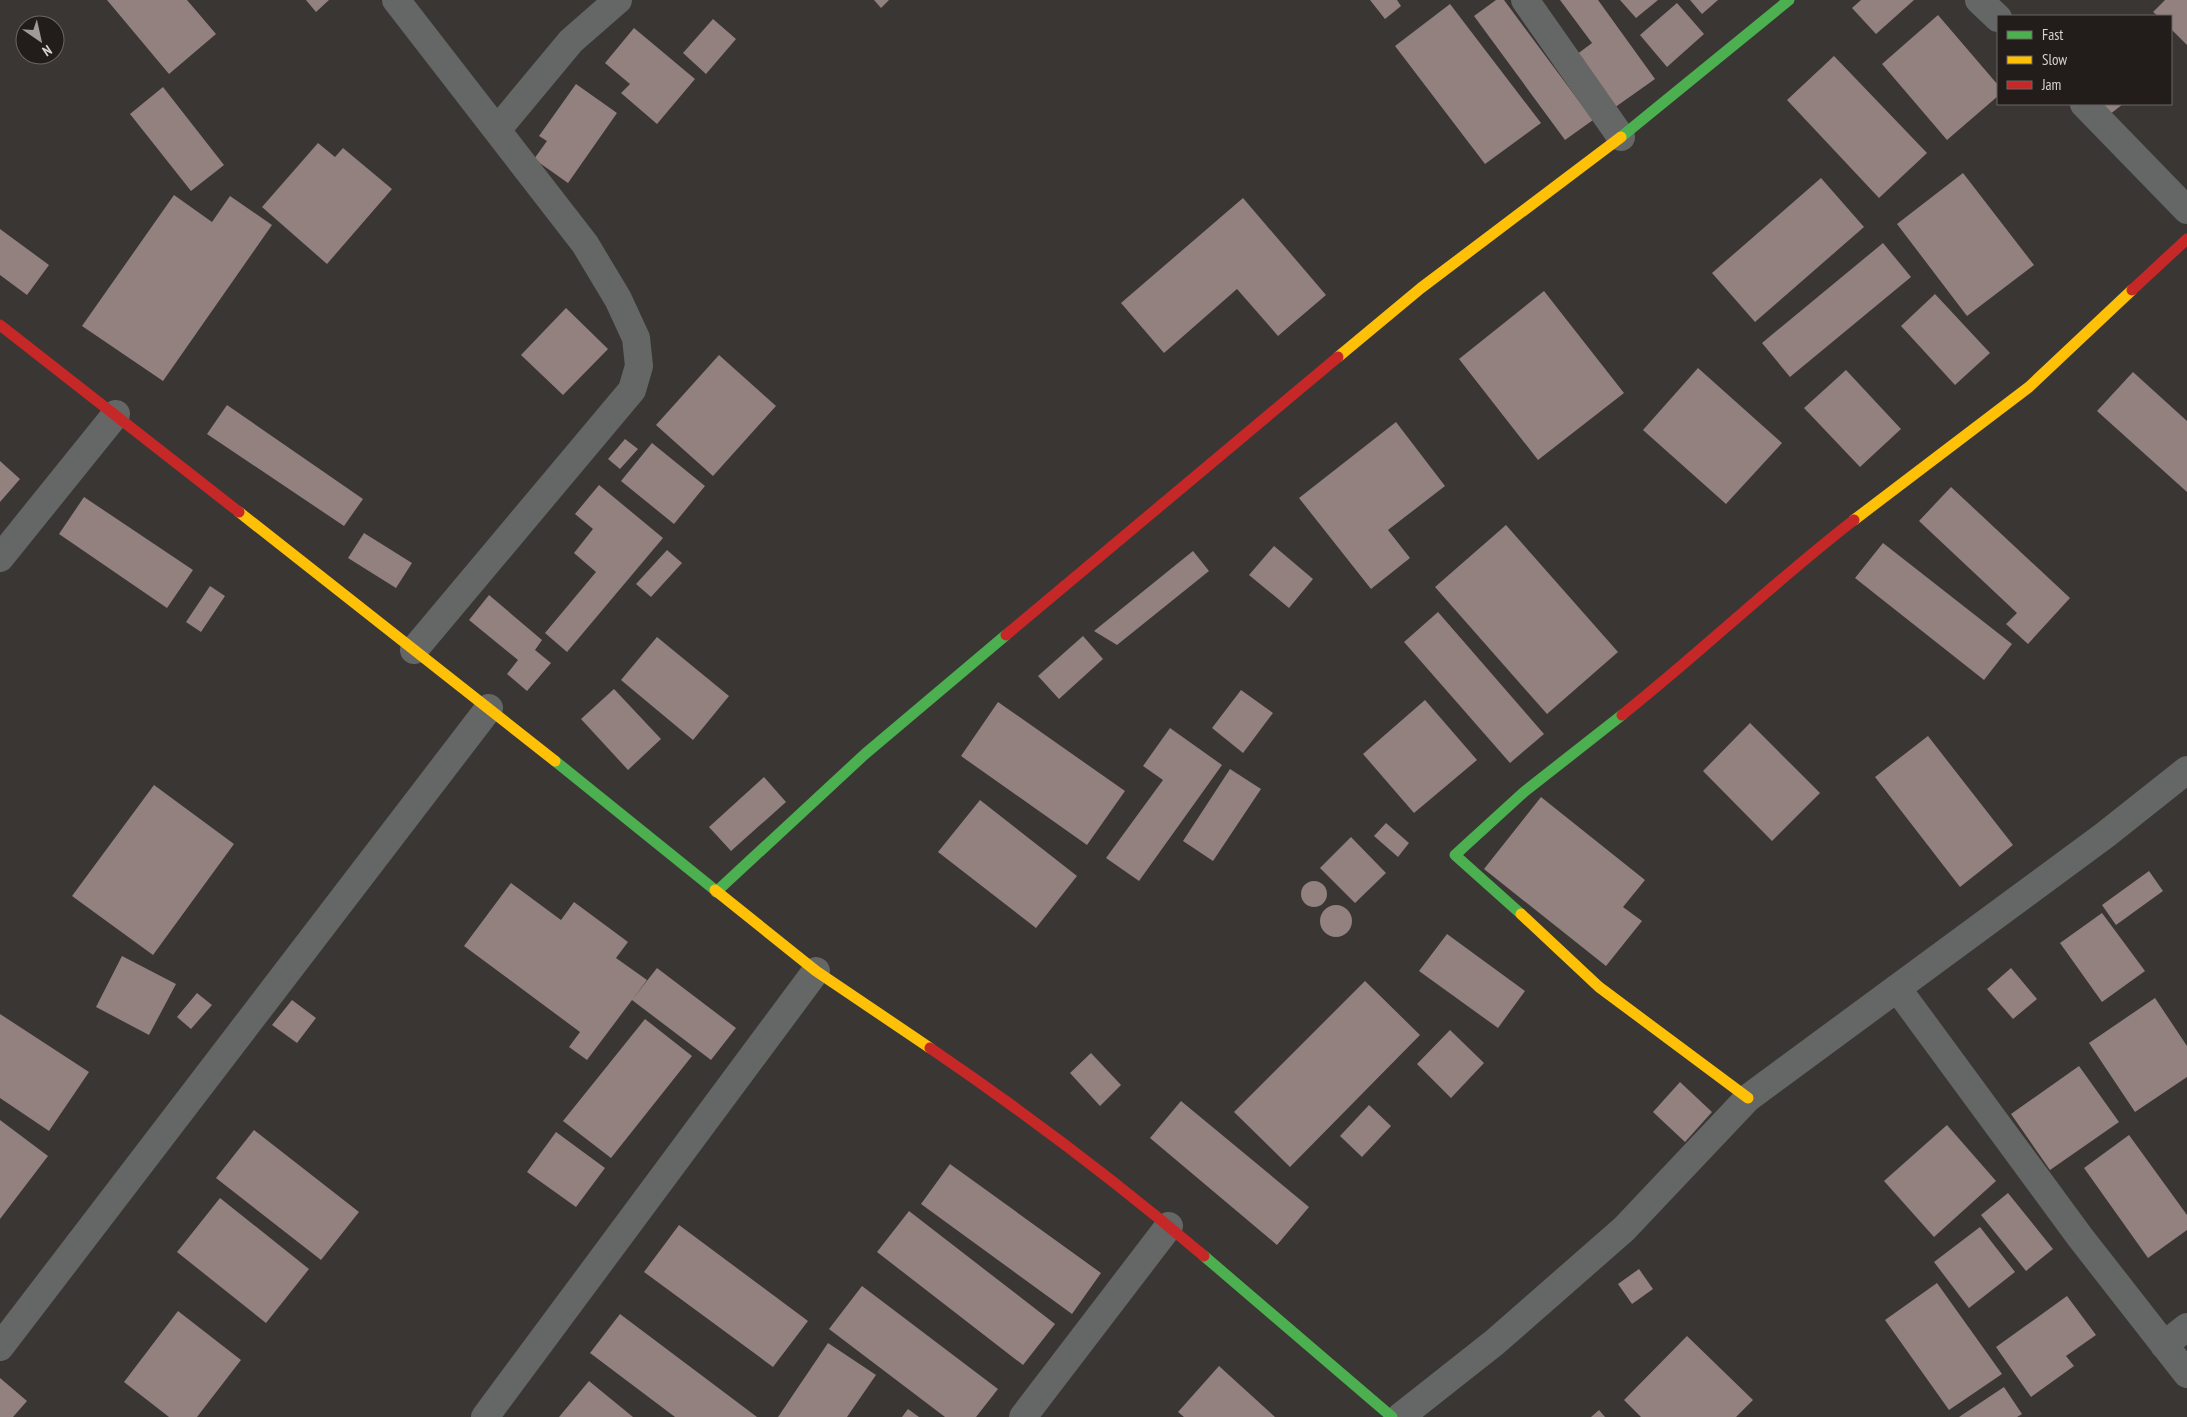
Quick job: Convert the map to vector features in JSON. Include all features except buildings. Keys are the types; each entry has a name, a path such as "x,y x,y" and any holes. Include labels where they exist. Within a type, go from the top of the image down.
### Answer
{"street":[{"path":"396,0 585,244 618,299 636,338 639,366 632,390 414,650"},
{"path":"497,130 571,41 618,0"},
{"path":"1525,0 1621,137"},
{"path":"716,892 865,754 1272,411 1421,288 1621,137 1789,0"},
{"path":"1979,0 1997,17"},
{"path":"2085,105 2187,210"},
{"path":"1748,1098 1599,987 1500,893 1455,854 1524,792 1660,684 1814,551 2029,387 2187,239"},
{"path":"0,325 489,708 816,971 990,1089 1169,1226 1392,1417"},
{"path":"0,558 116,414"},
{"path":"0,1347 489,708"},
{"path":"1400,1417 1495,1342 1624,1229 1748,1098 2105,835 2187,770"},
{"path":"485,1417 816,971"},
{"path":"1897,988 2080,1237 2187,1374"},
{"path":"1022,1417 1169,1226"},
{"path":"2164,1345 2187,1327"}],"traffic: fast":[{"path":"1621,137 1789,0"},
{"path":"716,892 865,754 1006,635"},
{"path":"1521,914 1455,855 1524,792 1622,715"},
{"path":"555,761 715,890"},
{"path":"1204,1256 1392,1417"}],"traffic: slow":[{"path":"1338,357 1421,288 1621,137"},
{"path":"1854,520 2029,387 2132,290"},
{"path":"239,512 555,761"},
{"path":"715,890 816,971 930,1048"},
{"path":"1521,914 1599,987 1748,1098"}],"traffic: jam":[{"path":"2132,290 2187,239"},
{"path":"0,325 239,512"},
{"path":"1006,635 1338,357"},
{"path":"1622,715 1854,520"},
{"path":"930,1048 1070,1148 1204,1256"}]}
